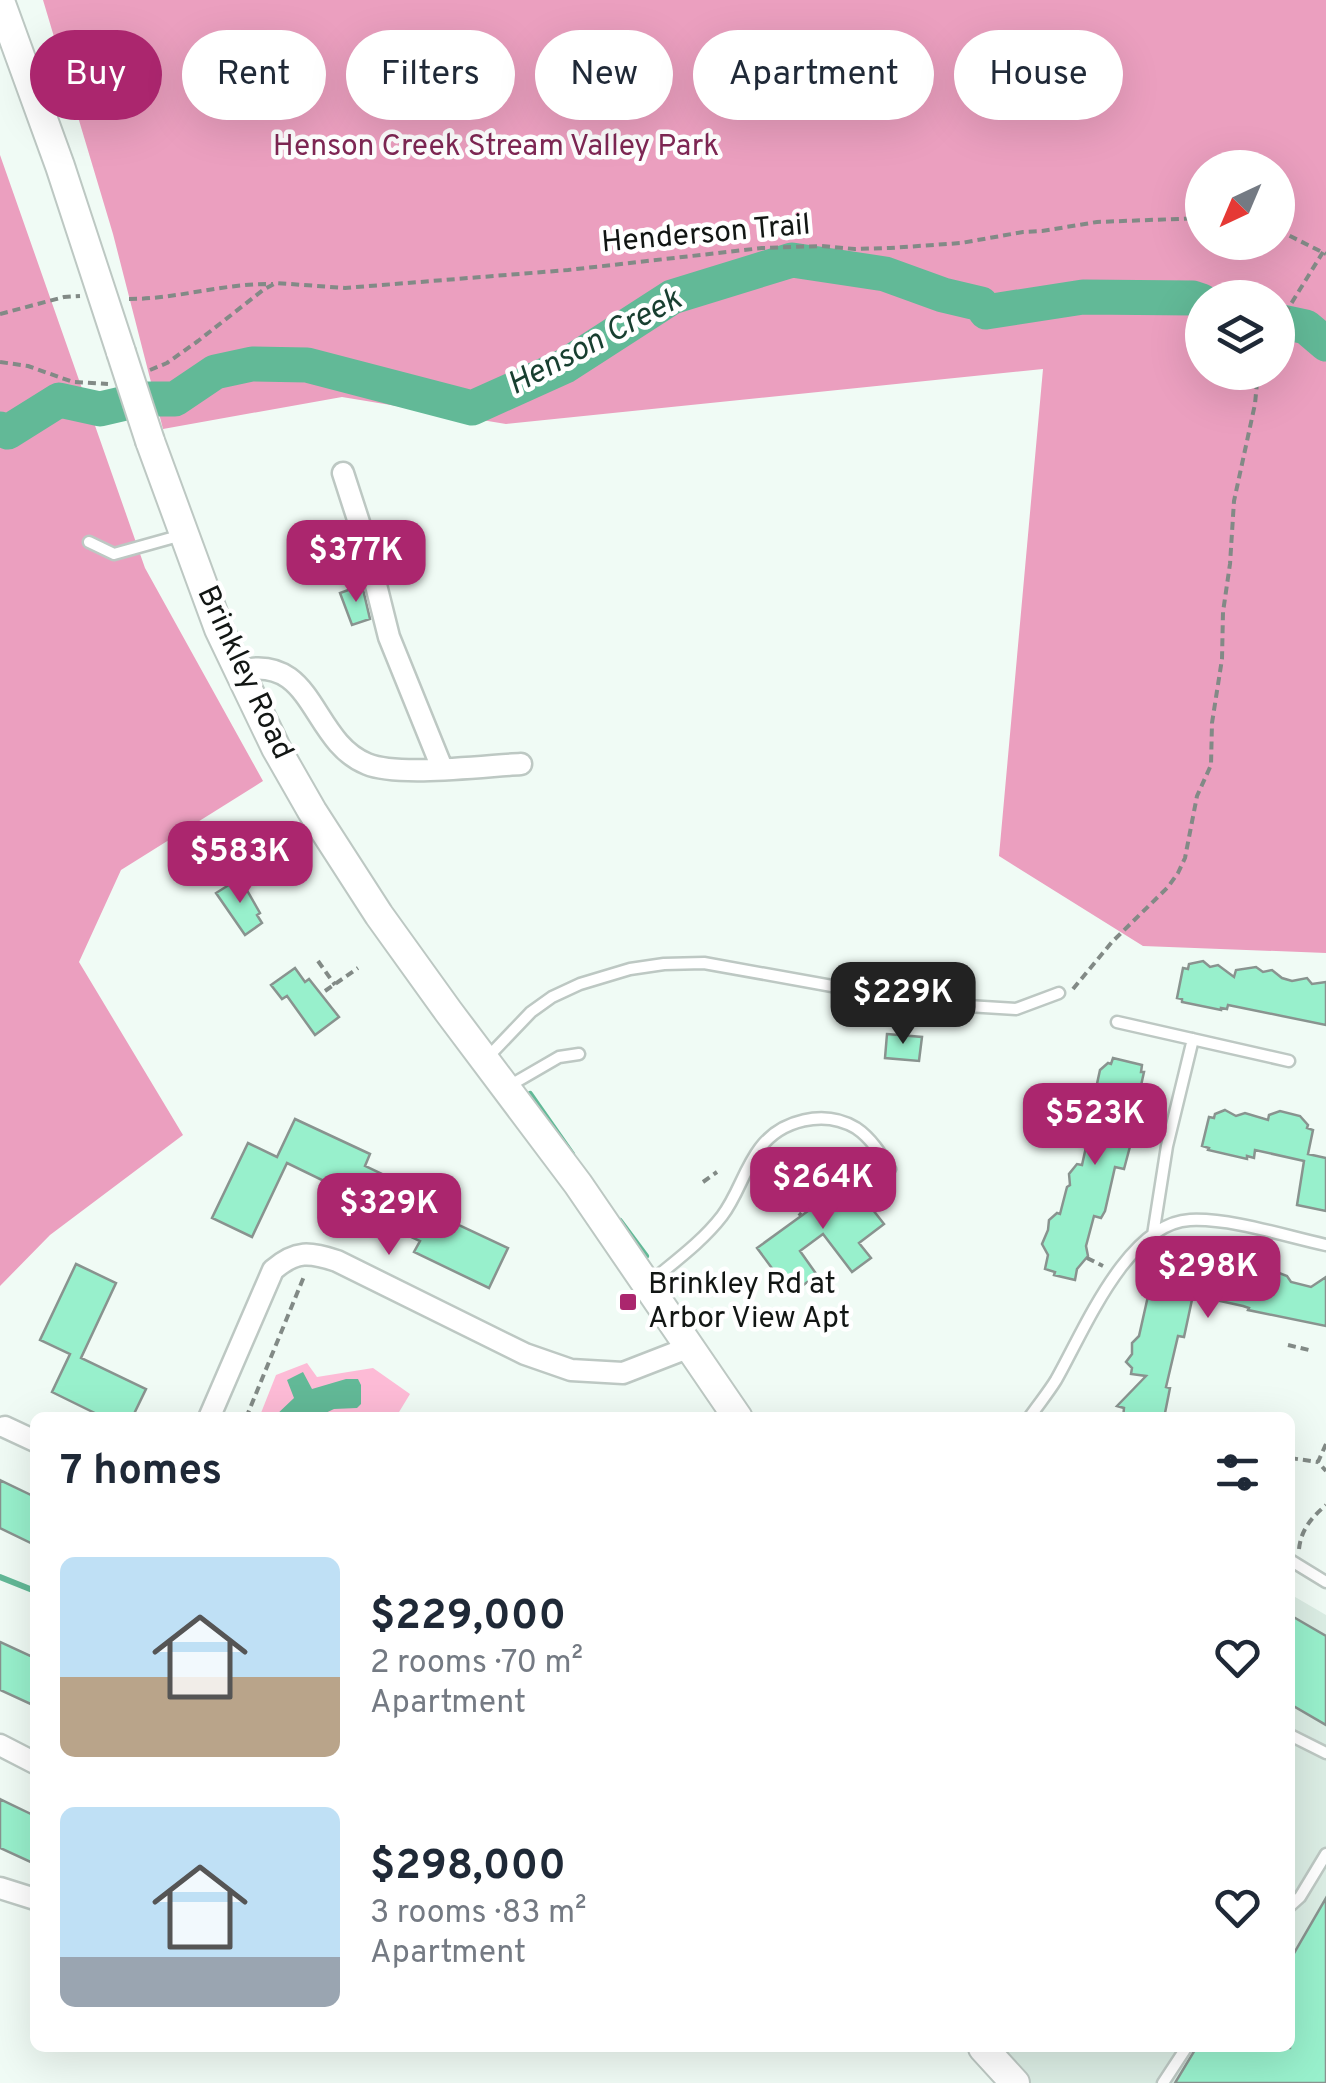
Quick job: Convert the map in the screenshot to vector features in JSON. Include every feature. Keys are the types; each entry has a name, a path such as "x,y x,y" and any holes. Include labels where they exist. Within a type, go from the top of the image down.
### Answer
{"main road":[{"name":"Brinkley Road","path":"0,0 30,83"},
{"name":"Brinkley Road","path":"43,120 182,534 219,630 276,748 379,914 647,1284 734,1412"},
{"path":"987,2052 1015,2083"}],"street":[{"path":"342,473 365,541 388,637 442,768"},
{"path":"239,671 264,668 287,675 304,691 338,743 366,764 393,770 521,764"},
{"path":"211,1412 273,1270 299,1254 338,1262 525,1354 571,1370 623,1373 690,1347"},
{"path":"5,1427 30,1439"},
{"path":"0,1745 30,1760"},
{"path":"0,1888 30,1897"}],"lane":[{"path":"90,542 114,554 182,534"},
{"path":"485,1060 531,1012 552,998 580,984 630,969 664,964 704,963 919,1003 1016,1009 1059,993"},
{"path":"1117,1022 1288,1061"},
{"path":"1153,1234 1166,1146 1193,1039"},
{"path":"506,1088 559,1057 580,1054"},
{"path":"647,1284 723,1215 758,1150 776,1132 803,1120 834,1118 857,1129 890,1169"},
{"path":"1035,1412 1112,1277 1153,1234 1170,1224 1192,1220 1228,1224 1326,1245"},
{"path":"1295,1563 1326,1582"},
{"path":"1295,1737 1326,1753"},
{"path":"1295,1901 1326,1854"},
{"path":"1163,2083 1183,2052"}],"path":[{"name":"Henderson Trail","path":"0,314 64,297 101,293 135,300 237,284 288,282 345,288 568,270 762,248 890,248 1097,222 1185,219"},
{"path":"1295,239 1325,254 1295,298"},
{"path":"0,362 28,366 73,382 104,385 128,368 166,363 273,284"},
{"path":"1059,993 1075,989 1112,942 1168,887 1185,858 1197,796 1211,765 1234,501 1256,390"},
{"path":"318,961 335,984"},
{"path":"325,991 358,968"},
{"path":"747,1171 802,1216"},
{"path":"703,1182 717,1172"},
{"path":"248,1412 311,1255"},
{"path":"1086,1258 1107,1268"},
{"path":"1288,1345 1313,1351"},
{"path":"1318,1462 1326,1444"},
{"path":"1295,1459 1318,1462 1326,1471"},
{"path":"1298,1550 1307,1523 1326,1505"}],"shaded area":[{"path":"307,1363 317,1377 373,1368 410,1394 399,1412 261,1412 276,1375"},
{"path":"303,1372 312,1389 358,1379 361,1404 328,1412 279,1412 294,1398 287,1380"},
{"path":"1295,1597 1326,1615 1326,2083 1015,2083 987,2052 1295,2052"}],"green space":[{"name":"Henson Creek Stream Valley Park","path":"43,0 1326,0 1326,953 1143,946 999,856 1043,369 506,424 342,397 163,429 79,120 162,120 162,30 52,30"},
{"path":"0,155 145,568 263,781 121,870 79,962 183,1135 50,1235 0,1286"}],"building":[{"path":"362,585 370,619 352,625 340,593"},
{"path":"240,878 262,923 245,935 216,893"},
{"path":"1203,961 1210,967 1218,965 1234,977 1236,970 1256,967 1263,972 1272,970 1292,981 1307,978 1312,984 1326,982 1326,1025 1228,1005 1221,1010 1182,1002 1177,998 1183,968"},
{"path":"295,968 305,982 309,979 339,1017 315,1035 287,996 282,999 271,985"},
{"path":"887,1034 922,1037 919,1061 885,1058"},
{"path":"1113,1058 1142,1065 1136,1124 1124,1169 1115,1167 1105,1211 1101,1218 1094,1216 1086,1246 1088,1256 1077,1269 1075,1280 1045,1269 1048,1255 1042,1244 1049,1220 1060,1214 1070,1185 1069,1174 1077,1164 1082,1165 1092,1135 1090,1126 1105,1105 1098,1103 1095,1093 1100,1070 1111,1064"},
{"path":"1225,1110 1236,1116 1245,1113 1268,1120 1269,1115 1280,1111 1300,1116 1307,1128 1313,1130 1308,1154 1326,1158 1326,1211 1297,1205 1304,1161 1255,1150 1254,1158 1247,1159 1202,1146 1209,1117"},
{"path":"295,1119 370,1154 365,1166 439,1201 433,1213 508,1248 489,1288 414,1252 420,1241 345,1206 351,1194 287,1163 252,1237 212,1218 248,1143 277,1157"},
{"path":"844,1173 884,1224 859,1243 871,1258 852,1272 823,1234 800,1251 817,1275 791,1294 757,1248 808,1211 801,1202"},
{"path":"1225,1250 1243,1268 1274,1271 1291,1282 1311,1287 1326,1277 1326,1326 1193,1295 1184,1337 1178,1336 1166,1387 1170,1388 1165,1412 1124,1412 1124,1408 1117,1406 1146,1376 1131,1374 1132,1368 1126,1362 1132,1354 1132,1343 1139,1336 1148,1296 1158,1284 1163,1286 1164,1280 1194,1286 1199,1263 1204,1264 1205,1259 1212,1261 1212,1257 1223,1260"},
{"path":"76,1264 116,1283 81,1358 146,1389 135,1412 93,1412 52,1392 70,1354 40,1340"},
{"path":"0,1480 30,1495 30,1543 0,1528"},
{"path":"1295,1618 1326,1636 1326,1725 1295,1707"},
{"path":"0,1642 30,1656 30,1704 0,1690"},
{"path":"0,1799 30,1814 30,1862 0,1848"},
{"path":"1326,1898 1326,2083 1175,2083 1194,2052 1295,2052 1295,1951"}],"waterway":[{"name":"Henson Creek","path":"0,429 8,432 59,400 100,409 143,399 175,399 215,372 252,364 307,365 472,408 565,366 672,297 792,260 885,274 981,304 986,312 1083,297 1185,298"},
{"name":"Henson Creek","path":"1295,325 1306,327 1326,344"},
{"path":"530,1094 572,1154"},
{"path":"620,1221 646,1256"},
{"path":"0,1577 30,1589"}],"place":[{"name":"Brinkley Rd at Arbor View Apt","path":"628,1302"}]}
